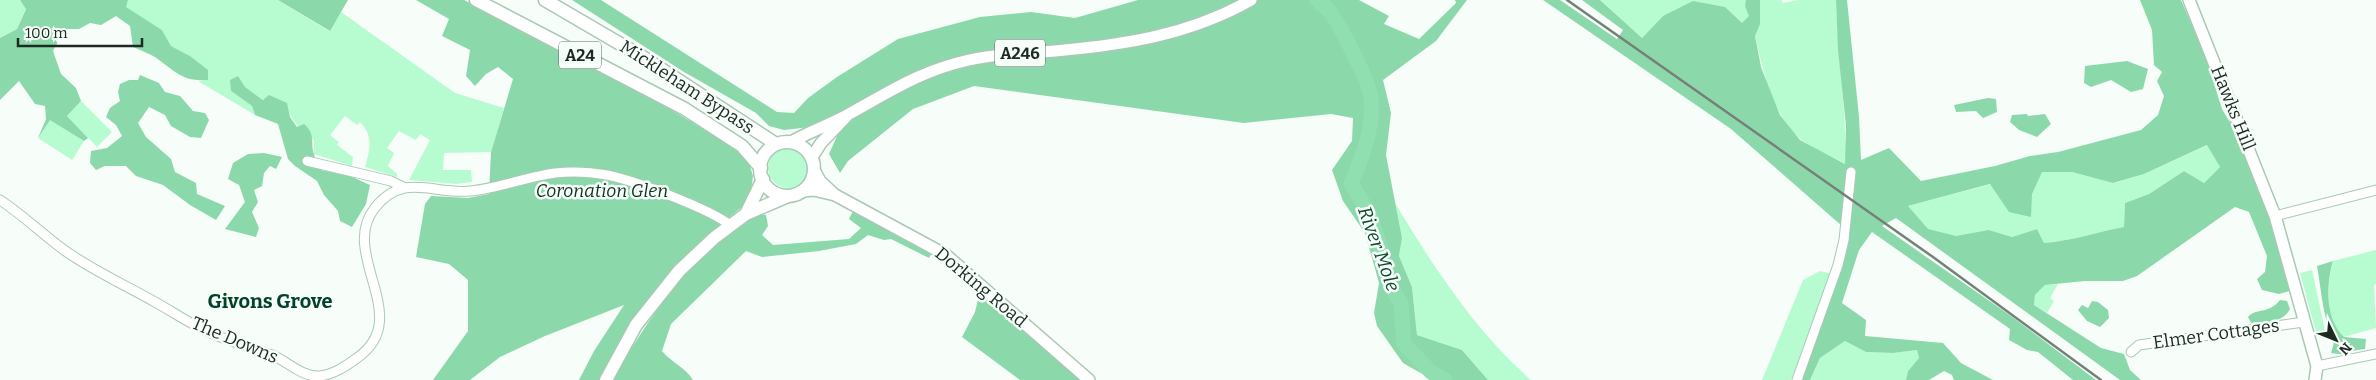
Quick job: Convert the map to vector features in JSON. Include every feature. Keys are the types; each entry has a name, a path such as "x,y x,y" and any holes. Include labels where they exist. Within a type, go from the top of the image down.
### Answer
{"highway":[{"name":"Mickleham Bypass","path":"476,0 685,110 742,146 762,174"},
{"name":"Mickleham Bypass","path":"546,0 646,58 776,144"},
{"path":"606,380 636,325 663,289 699,251 746,214 802,191 813,178 813,163 807,150 791,142 776,144 765,154 762,174 746,214"},
{"path":"762,174 775,192 788,196"}],"main road":[{"name":"Hawks Hill","path":"2190,0 2275,216 2317,366"},
{"name":"A246","path":"791,142 847,115 897,86 943,66 1009,54 1133,42 1165,35 1203,22 1250,1"},
{"name":"A246","path":"813,163 821,143 847,115"},
{"name":"Dorking Road","path":"813,163 820,181 835,195 946,255 1089,380"},
{"name":"Dorking Road","path":"802,191 814,190 835,195"},
{"path":"2315,380 2317,366"}],"street":[{"path":"308,161 391,181 403,187 413,186 468,192 556,173 586,172 608,175 714,215 730,225"},
{"path":"1797,380 1838,265 1851,172"},
{"name":"The Downs","path":"0,200 20,213 65,250 134,291 216,335 282,359 307,378 333,372 365,353 372,345 380,321 380,307 365,250 365,228 376,207 392,192 403,187"},
{"path":"2275,216 2376,190"},
{"name":"Elmer Cottages","path":"2131,352 2139,345 2304,322"},
{"path":"2317,366 2376,354"}],"green space":[{"path":"0,0 20,0 26,8 17,29 0,38"},
{"path":"20,0 128,0 126,7 162,30 171,46 190,56 208,70 208,80 185,77 155,57 133,47 130,26 116,16 101,25 90,23 79,29 65,29 53,51 61,74 76,88 81,101 67,116 88,138 84,141 50,120 38,138 46,119 45,106 35,104 19,81 0,100 0,38 17,29 26,9"},
{"path":"128,0 278,0 329,31 341,12 455,93 504,108 491,152 444,153 443,170 471,170 472,182 456,184 409,180 430,140 420,134 416,140 399,131 387,148 394,153 388,166 397,174 397,177 365,167 370,143 369,138 360,122 357,125 345,116 330,135 339,142 337,145 353,157 352,166 314,154 314,140 296,124 290,115 286,103 264,100 244,87 231,91 252,106 255,115 198,81 208,80 190,56 171,46 162,30 125,7"},
{"path":"278,0 348,0 330,31"},
{"name":"Coronation Glen","path":"416,0 464,0 627,84 736,148 750,166 753,176 751,192 743,206 700,242 671,274 602,380 579,380 594,351 624,305 545,336 500,357 470,380 433,380 468,331 468,280 449,264 416,257 425,204 431,196 468,198 489,194 491,152 513,79 498,67 486,74 475,86 466,76 470,50 442,36 449,19"},
{"path":"572,0 601,0 777,112 794,113 808,98 837,77 898,39 980,17 1031,12 1075,18 1138,0 1359,0 1389,16 1384,24 1419,39 1456,3 1455,0 1467,0 1436,41 1383,80 1391,113 1386,155 1402,238 1399,256 1412,287 1417,335 1462,350 1488,380 1433,380 1403,363 1377,326 1374,313 1379,283 1365,233 1343,201 1332,170 1352,141 1353,118 1331,114 1244,123 974,86 913,109 848,161 840,173 829,154 837,136 819,126 784,130 769,126 756,113 684,72"},
{"path":"1543,0 1560,0 1617,39 1623,30 1582,0 1600,0 1642,38 1663,16 1693,1 1725,7 1742,23 1749,16 1745,6 1746,0 1760,0 1760,24 1755,36 1761,67 1780,115 1800,140 1845,164 1846,126 1838,50 1836,0 1847,0 1859,117 1861,160 1889,148 1921,181 1995,166 2030,156 2058,152 2141,130 2158,115 2164,96 2157,81 2162,72 2154,65 2152,30 2140,0 2181,0 2206,58 2222,109 2237,134 2268,205 2290,291 2279,294 2262,290 2257,279 2265,272 2267,256 2249,212 2235,207 2137,276 2123,281 2085,281 2045,285 2035,295 2034,305 2101,348 2124,354 2130,370 2141,380 2120,380 1896,218 1882,226 2011,316 2096,380 2073,380 2038,352 2027,350 2009,340 2010,329 1872,232 1859,250 1842,303 1866,320 1865,336 1943,343 1961,363 1993,380 1954,380 1952,375 1944,371 1929,380 1906,380 1908,371 1919,358 1917,350 1893,353 1866,352 1845,341 1820,358 1810,380 1801,380 1842,269 1849,228 1842,226 1731,129","holes":["2207,145 2220,167 2204,183 2184,171 2149,194 2125,203 2124,227 2054,242 2044,243 2037,229 2012,237 1989,230 1956,236 1928,229 1908,206 1990,184 2009,212 2031,217 2032,194 2042,172 2072,172 2113,183 2144,174"]},
{"path":"1600,0 1781,0 1783,3 1798,0 1836,0 1846,164 1807,144 1792,131 1784,120 1771,92 1761,63 1755,36 1663,16 1642,38"},
{"path":"2127,61 2148,69 2143,89 2131,92 2111,80 2091,87 2084,83 2085,66"},
{"path":"140,75 159,83 165,92 180,96 193,111 205,113 209,120 201,138 190,137 171,126 165,115 149,107 138,123 146,137 171,159 175,172 196,183 197,194 225,206 216,220 190,205 163,185 136,176 126,166 105,166 96,170 90,163 91,151 107,148 122,136 116,125 106,117 110,108 120,101 118,92 120,84 129,80 138,80"},
{"path":"238,76 245,87 263,100 269,95 287,103 290,117 297,127 304,124 310,131 314,156 321,170 350,176 370,185 366,204 352,227 340,221 338,211 324,195 317,181 288,159 278,124 255,115 252,106 231,91 230,80"},
{"path":"1988,98 1996,99 1997,112 1983,118 1976,111 1956,112 1954,105"},
{"path":"81,101 112,132 97,147 67,116"},
{"path":"2027,114 2028,116 2045,114 2051,124 2037,137 2019,130 2010,122 2012,115"},
{"path":"50,119 84,141 72,160 38,138"},
{"path":"2208,145 2220,167 2204,183 2184,171 2149,194 2125,203 2124,227 2044,243 2037,229 2012,237 1989,230 1977,247 1896,218 1908,206 2042,171 2072,172 2114,183 2144,174"},
{"path":"792,148 799,151 805,157 808,168 807,176 799,185 792,188 784,188 777,185 769,176 768,164 771,157 780,149"},
{"path":"264,153 282,157 276,169 270,166 264,173 262,186 254,190 258,202 252,212 259,228 256,237 225,229 245,202 239,185 228,179 233,163 248,154"},
{"path":"1395,203 1456,297 1491,341 1531,380 1488,380 1462,350 1417,335 1412,287 1399,256 1402,238"},
{"path":"854,209 932,252 929,258 891,239 884,240 868,235 856,244 819,251 762,257 746,251 671,324 662,351 693,380 614,380 638,337 657,310 679,281 725,233 747,219 766,215 768,226 762,235 773,245 849,239 861,228 849,219"},
{"path":"2376,250 2376,284 2374,285 2376,328 2343,337 2333,321 2330,311 2329,281 2333,261"},
{"path":"2333,261 2328,291 2333,321 2344,337 2366,339 2365,349 2351,351 2347,355 2331,353 2335,339 2325,315 2317,266"},
{"path":"2312,270 2326,335 2317,336 2300,273"},
{"path":"1820,271 1832,274 1791,380 1762,380 1803,280"},
{"path":"2058,284 2050,298 2054,301 2047,313 2034,305 2035,295 2045,285"},
{"path":"980,291 1083,380 1020,380 962,337 975,312"},
{"path":"2280,300 2287,301 2290,309 2287,314 2274,321 2251,323 2248,317 2251,314 2271,308"},
{"path":"2092,301 2098,302 2108,310 2109,318 2100,327 2087,321 2078,310 2082,305 2088,308"},
{"path":"1845,341 1866,352 1893,353 1917,350 1919,358 1908,371 1906,380 1810,380 1820,358"}],"waterway":[{"name":"River Mole","path":"1317,0 1328,9 1335,20 1366,80 1371,97 1369,130 1360,162 1351,183 1370,215 1390,285 1401,304 1404,344 1431,372 1445,380"}],"railway":[{"path":"1567,0 1933,257 2101,380"}],"district":[{"name":"Givons Grove","path":"270,301"}]}
